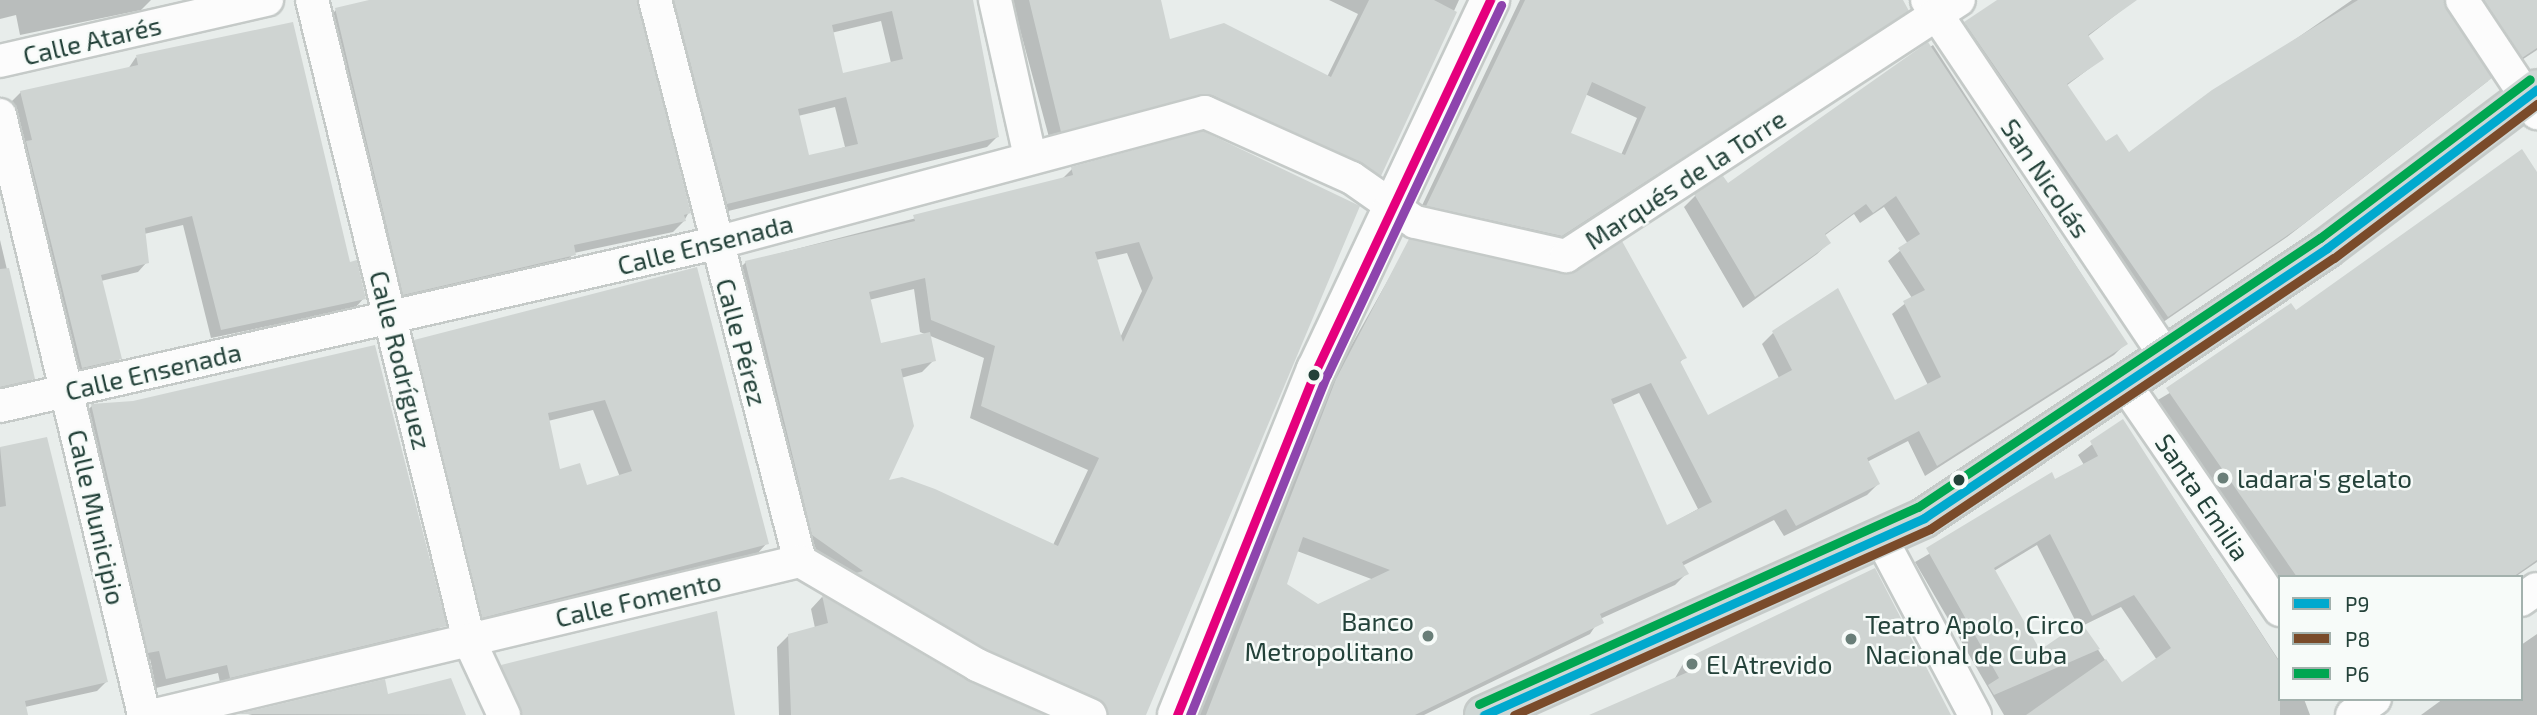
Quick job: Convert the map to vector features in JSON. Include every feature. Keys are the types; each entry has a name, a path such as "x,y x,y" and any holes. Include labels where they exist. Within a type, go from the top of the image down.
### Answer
{"main road":[{"path":"1177,715 1391,202 1490,0"},
{"path":"1503,711 1883,542 2126,384 2327,248 2533,100"}],"street":[{"name":"Calle Atarés","path":"0,61 267,0"},
{"name":"Calle Rodríguez","path":"312,0 469,640 504,715"},
{"name":"Calle Pérez","path":"655,0 800,561"},
{"path":"995,0 1030,157"},
{"path":"2462,0 2533,100"},
{"name":"Marqués de la Torre","path":"1391,202 1415,222 1566,256 1941,5"},
{"name":"San Nicolás","path":"1941,5 2165,356"},
{"name":"Calle Ensenada","path":"0,406 716,243 1030,157 1213,113 1391,202"},
{"name":"Calle Municipio","path":"0,115 145,715"},
{"name":"Santa Emilia","path":"2126,384 2278,607"},
{"path":"1883,542 1975,715"},
{"path":"800,561 977,665 1090,715"},
{"name":"Calle Fomento","path":"155,715 800,561"},
{"path":"2352,715 2372,701"}],"building":[{"path":"369,0 637,0 691,213 684,215 686,221 574,245 576,255 403,295 335,8"},
{"path":"674,0 973,0 999,137 727,204","holes":["892,11 903,59 843,73 832,25","846,97 858,144 809,155 798,109"]},
{"path":"1029,0 1161,0 1170,39 1224,23 1331,77 1369,0 1434,0 1457,12 1381,176 1212,95 1061,132"},
{"path":"1525,0 1903,0 1909,11 1562,236 1426,206","holes":["1592,82 1646,107 1625,155 1571,133"]},
{"path":"1997,0 2137,0 2088,35 2104,59 2067,84 2106,141 2117,134 2129,152 2212,90 2358,0 2444,0 2492,78 2301,226 2168,317 1964,22"},
{"path":"2484,0 2537,0 2537,48 2522,58"},
{"path":"293,22 350,262 357,260 366,299 221,330 192,216 145,228 149,263 101,275 122,359 82,368 26,141 32,140 20,91 138,65 136,55"},
{"path":"1928,42 2128,344 1937,466 1919,431 1867,458 1880,484 1796,526 1786,509 1682,562 1689,574 1600,614 1604,623 1415,715 1206,715 1336,379 1409,239 1569,274 1622,241 1687,358 1680,361 1708,415 1792,370 1772,331 1838,288 1895,400 1941,377 1903,301 1925,290 1898,248 1920,234 1896,196 1873,213 1866,204 1825,234 1831,243 1755,297 1694,194 1723,176 1728,183","holes":["1651,383 1712,502 1667,525 1611,399","1303,537 1390,570 1318,604 1287,584"]},
{"path":"1203,131 1360,206 1146,715 1108,715 1097,698 985,649 856,573 863,571 812,535 745,261 915,221 913,215 1073,175 1071,167","holes":["1139,242 1153,278 1123,342 1095,252","925,278 931,320 995,346 981,406 1099,458 1058,546 935,489 902,477 889,480 914,426 901,369 936,361 930,332 881,343 869,292"]},
{"path":"2522,149 2537,172 2537,560 2516,575 2296,575 2166,388 2291,303 2296,310"},
{"path":"697,267 769,544 482,618 414,340","holes":["605,400 632,471 587,485 580,463 560,469 548,413"]},
{"path":"9,268 35,379 0,387 0,269"},
{"path":"375,345 447,626 230,678 227,665 166,679 159,651 148,653 91,404 133,401"},
{"path":"2123,419 2278,660 2280,715 2026,715 2106,659 2122,682 2171,648 2134,595 2092,616 2050,534 1994,568 2040,650 2081,622 2100,649 1994,695 1988,685 1999,678 1926,548 2052,472 2055,479 2098,456 2090,441"},
{"path":"47,437 108,682 25,701 28,715 0,715 0,507 6,506 0,447"},
{"path":"1875,568 1951,715 1589,715 1688,672 1683,660"},
{"path":"822,595 968,681 1045,715 791,715 788,634 828,623"},
{"path":"717,611 735,715 522,715 501,665"},
{"path":"451,678 466,715 238,714 385,679 388,694"}],"transit line":[{"path":"1177,715 1316,370 1490,0"},
{"path":"1190,715 1327,375 1501,5"},
{"name":"P6","path":"1479,704 1918,507 2320,238 2530,79"},
{"name":"P9","path":"1484,715 1924,518 2327,248 2537,89"},
{"name":"P8","path":"1514,715 1930,529 2334,258 2537,104"}],"place":[{"name":"ladara's gelato","path":"2223,478"},
{"name":"Banco Metropolitano","path":"1428,636"},
{"name":"Teatro Apolo, Circo Nacional de Cuba","path":"1851,639"},
{"name":"El Atrevido","path":"1692,664"}]}
